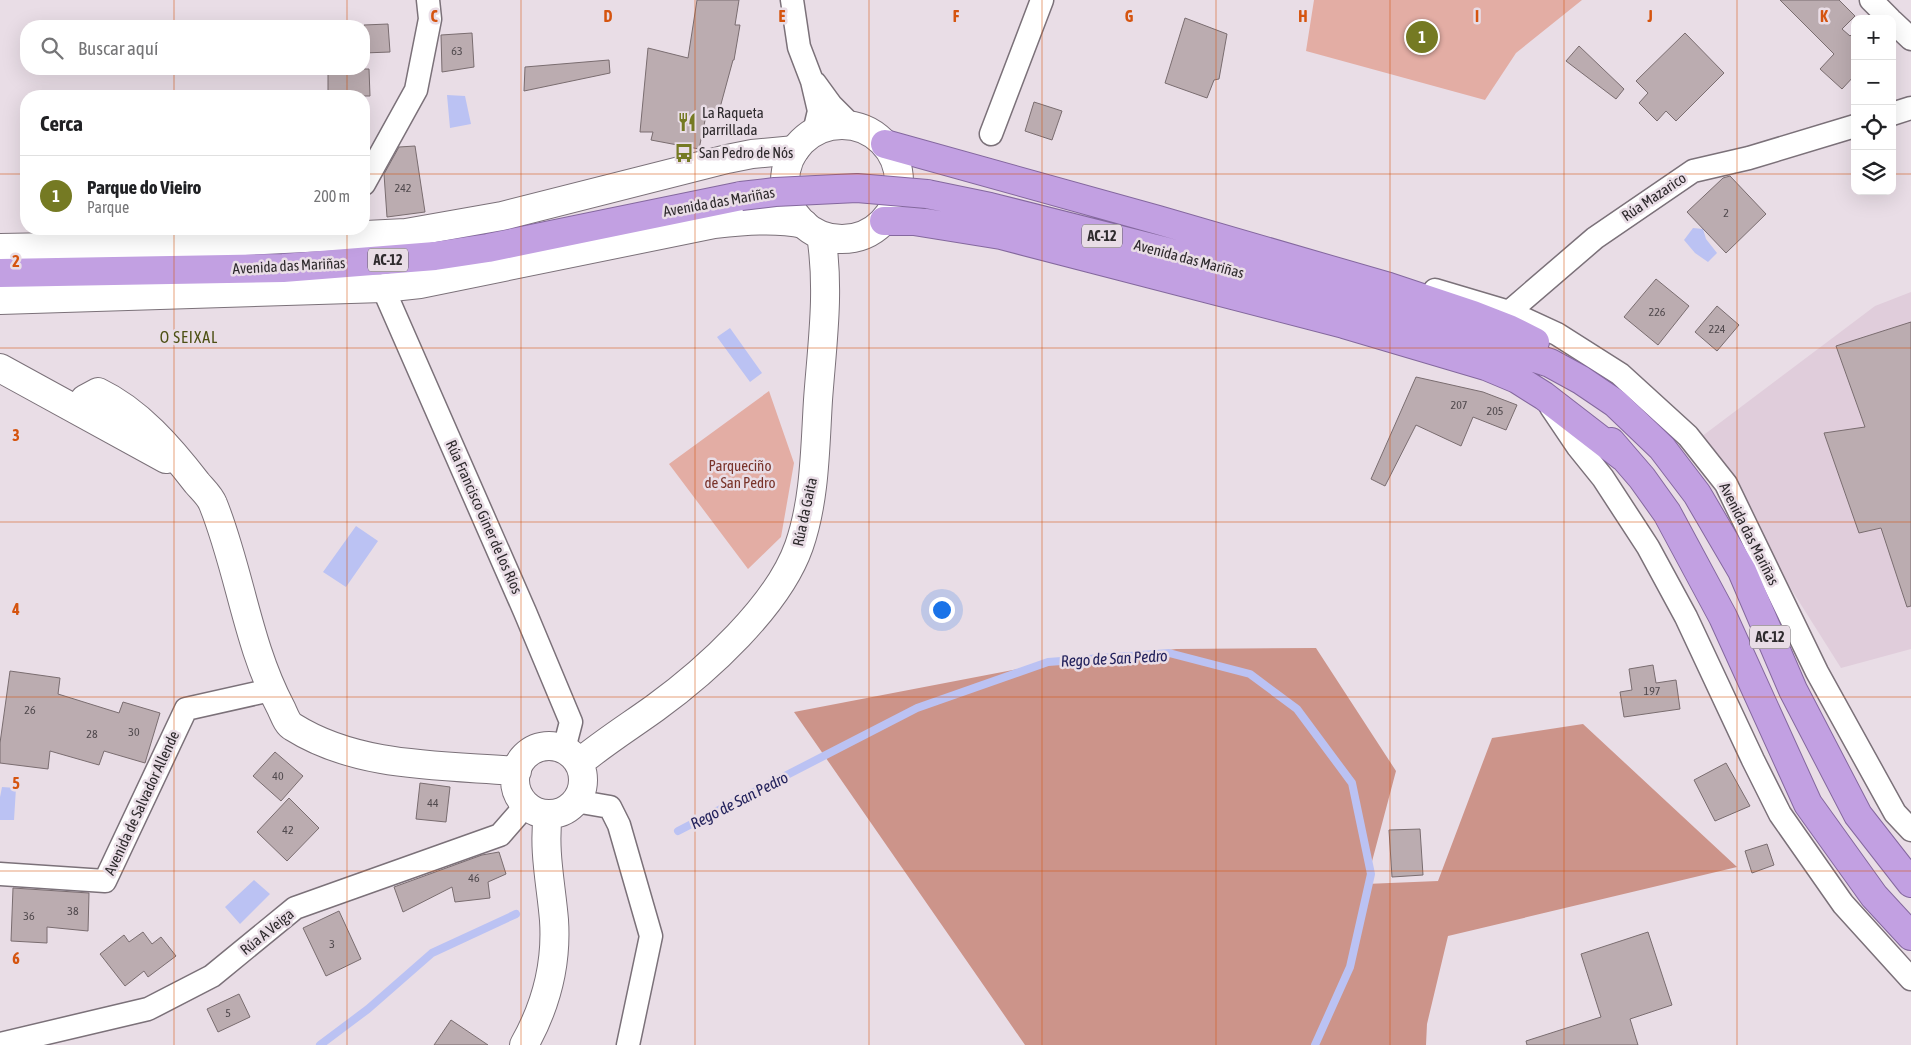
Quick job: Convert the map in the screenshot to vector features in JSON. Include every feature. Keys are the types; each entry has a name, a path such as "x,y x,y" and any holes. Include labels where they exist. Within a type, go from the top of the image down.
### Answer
{"highway":[{"path":"885,144 1389,286 1473,315 1509,329 1544,347 1596,385 1615,404"},
{"name":"Avenida das Mariñas","path":"0,273 284,268 435,256 488,248 741,196 775,192 857,188 926,194 990,208 1164,251 1404,316 1550,363 1581,380 1615,404 1662,448 1698,494 1742,571 1793,690 1858,815 1911,882"},
{"path":"884,221 914,221 1001,235 1344,324 1486,366 1517,379 1544,396 1623,457"},
{"name":"Avenida das Mariñas","path":"1454,332 1532,373 1585,416 1642,478 1667,513 1723,617 1808,804 1874,896 1911,936"}],"street":[{"path":"370,173 416,90 430,20 428,0"},
{"path":"792,0 800,47 812,81 819,110 805,141 788,164 785,180 787,196 794,212 813,230"},
{"path":"991,134 1042,0"},
{"path":"1871,0 1886,15"},
{"path":"1896,25 1911,39"},
{"path":"812,81 852,126"},
{"path":"1896,113 1911,108"},
{"path":"0,300 383,288 420,284 714,224 741,221 790,221 813,230 846,239 872,231 884,221 893,207 898,191 898,175 894,158 885,144 870,132 852,126 839,125 826,127 805,141 502,216 406,233 370,232"},
{"name":"Rúa Mazarico","path":"1509,312 1595,238 1692,171 1749,158 1851,127"},
{"name":"Rúa da Gaita","path":"571,756 657,706 702,669 764,608 786,574 799,546 814,470 826,285 813,230"},
{"path":"0,248 162,245 314,235"},
{"name":"Rúa da Gaita","path":"826,285 845,251 858,236"},
{"name":"Avenida das Mariñas","path":"1389,286 1428,288 1509,312 1557,334 1620,374 1694,442 1726,484 1817,672 1895,813 1911,830"},
{"name":"Rúa Francisco Giner de los Ríos","path":"383,288 571,722 571,756"},
{"path":"0,368 83,413 85,399 98,392 115,400 146,425 189,472 212,502 229,551 259,659 271,690 290,726 330,747 375,759 517,771"},
{"path":"1544,396 1578,447 1603,478 1648,547 1686,617 1780,814 1842,904 1911,979"},
{"name":"Avenida de Salvador Allende","path":"0,874 105,880 186,709 271,690"},
{"path":"524,1045 537,1021 552,972 554,919 545,834 537,809 517,789 517,771 522,760 530,752 541,747 552,746 571,756 583,773 581,793 576,801 563,810 537,809"},
{"path":"576,801 610,807 619,825 651,936 628,1045"},
{"name":"Rúa A Veiga","path":"0,1044 148,1009 212,976 295,908 500,835 537,809"}],"shaded area":[{"path":"1911,292 1911,649 1841,668 1697,440 1875,306"},
{"path":"1316,648 1396,771 1366,884 1438,881 1492,738 1583,724 1737,867 1448,936 1427,1024 1426,1045 1025,1045 794,712 1023,668 1176,649"}],"green space":[{"path":"1314,0 1582,0 1516,53 1485,100 1306,51"},
{"name":"Parqueciño de San Pedro","path":"769,391 794,463 781,537 748,569 669,464"}],"water":[{"path":"447,95 465,96 471,124 450,128"},
{"path":"1693,228 1703,229 1706,239 1717,253 1708,262 1695,253 1684,240"},
{"path":"730,328 762,373 750,382 717,337"},
{"path":"356,526 378,541 346,587 323,572"},
{"path":"2,787 16,788 14,820 0,820"},
{"path":"254,880 270,894 240,924 225,907"}],"building":[{"path":"697,0 739,0 735,25 740,25 734,60 718,115 707,111 699,149 651,140 653,132 640,132 648,48 688,58"},
{"path":"1780,0 1839,0 1854,15 1851,15 1851,20 1842,29 1851,35 1851,79 1842,89 1820,69 1834,54"},
{"path":"1185,18 1227,34 1219,79 1214,80 1207,98 1165,83"},
{"path":"388,24 390,52 370,53 370,25"},
{"path":"472,33 474,67 442,72 441,35"},
{"path":"1685,33 1724,73 1676,121 1666,111 1657,121 1639,103 1648,93 1636,81"},
{"path":"1579,46 1624,89 1616,99 1566,61"},
{"path":"609,60 610,73 524,91 525,67"},
{"path":"328,75 369,75 370,90 328,90"},
{"path":"1034,102 1062,111 1052,140 1025,131"},
{"path":"415,146 425,212 387,217 384,174 399,147"},
{"path":"1730,176 1766,214 1726,253 1687,212 1723,178"},
{"path":"1656,279 1689,306 1658,345 1624,317"},
{"path":"1717,306 1739,325 1717,351 1695,332"},
{"path":"1911,322 1911,606 1907,607 1881,528 1859,533 1824,433 1865,427 1836,346"},
{"path":"1416,377 1483,392 1517,405 1506,430 1473,417 1461,446 1416,425 1385,486 1371,479"},
{"path":"1653,665 1656,683 1676,680 1680,709 1624,717 1620,692 1632,690 1629,669"},
{"path":"10,671 60,678 58,694 119,713 123,702 160,713 145,763 104,751 99,765 50,751 48,769 0,763 0,743"},
{"path":"275,752 303,776 281,801 253,776"},
{"path":"1726,763 1750,806 1715,821 1694,780"},
{"path":"420,783 450,787 446,822 416,819"},
{"path":"289,798 319,828 287,861 257,832"},
{"path":"1420,829 1423,875 1392,877 1389,830"},
{"path":"1767,844 1774,865 1752,873 1745,851"},
{"path":"499,852 506,874 488,882 490,898 455,902 452,887 403,912 394,887 482,855"},
{"path":"13,888 89,893 88,931 47,927 47,943 11,941"},
{"path":"339,911 361,959 326,976 303,928"},
{"path":"143,932 152,944 161,937 176,956 148,977 144,971 125,986 100,954 124,935 129,942"},
{"path":"1648,932 1672,1005 1630,1019 1638,1045 1527,1045 1526,1041 1601,1017 1581,954"},
{"path":"239,994 250,1017 218,1032 207,1009"},
{"path":"451,1020 488,1045 434,1045"}],"waterway":[{"name":"Rego de San Pedro","path":"678,831 917,708 1048,662 1169,653 1250,674 1297,709 1352,783 1371,874 1350,967 1315,1045"},
{"name":"Rego de San Pedro","path":"320,1045 368,1009 432,953 516,914"}],"place":[{"name":"Parque do Vieiro","path":"1422,37"},
{"name":"La Raqueta parrillada","path":"687,122"},
{"name":"San Pedro de Nós","path":"684,153"}],"district":[{"name":"O SEIXAL","path":"189,337"}]}
